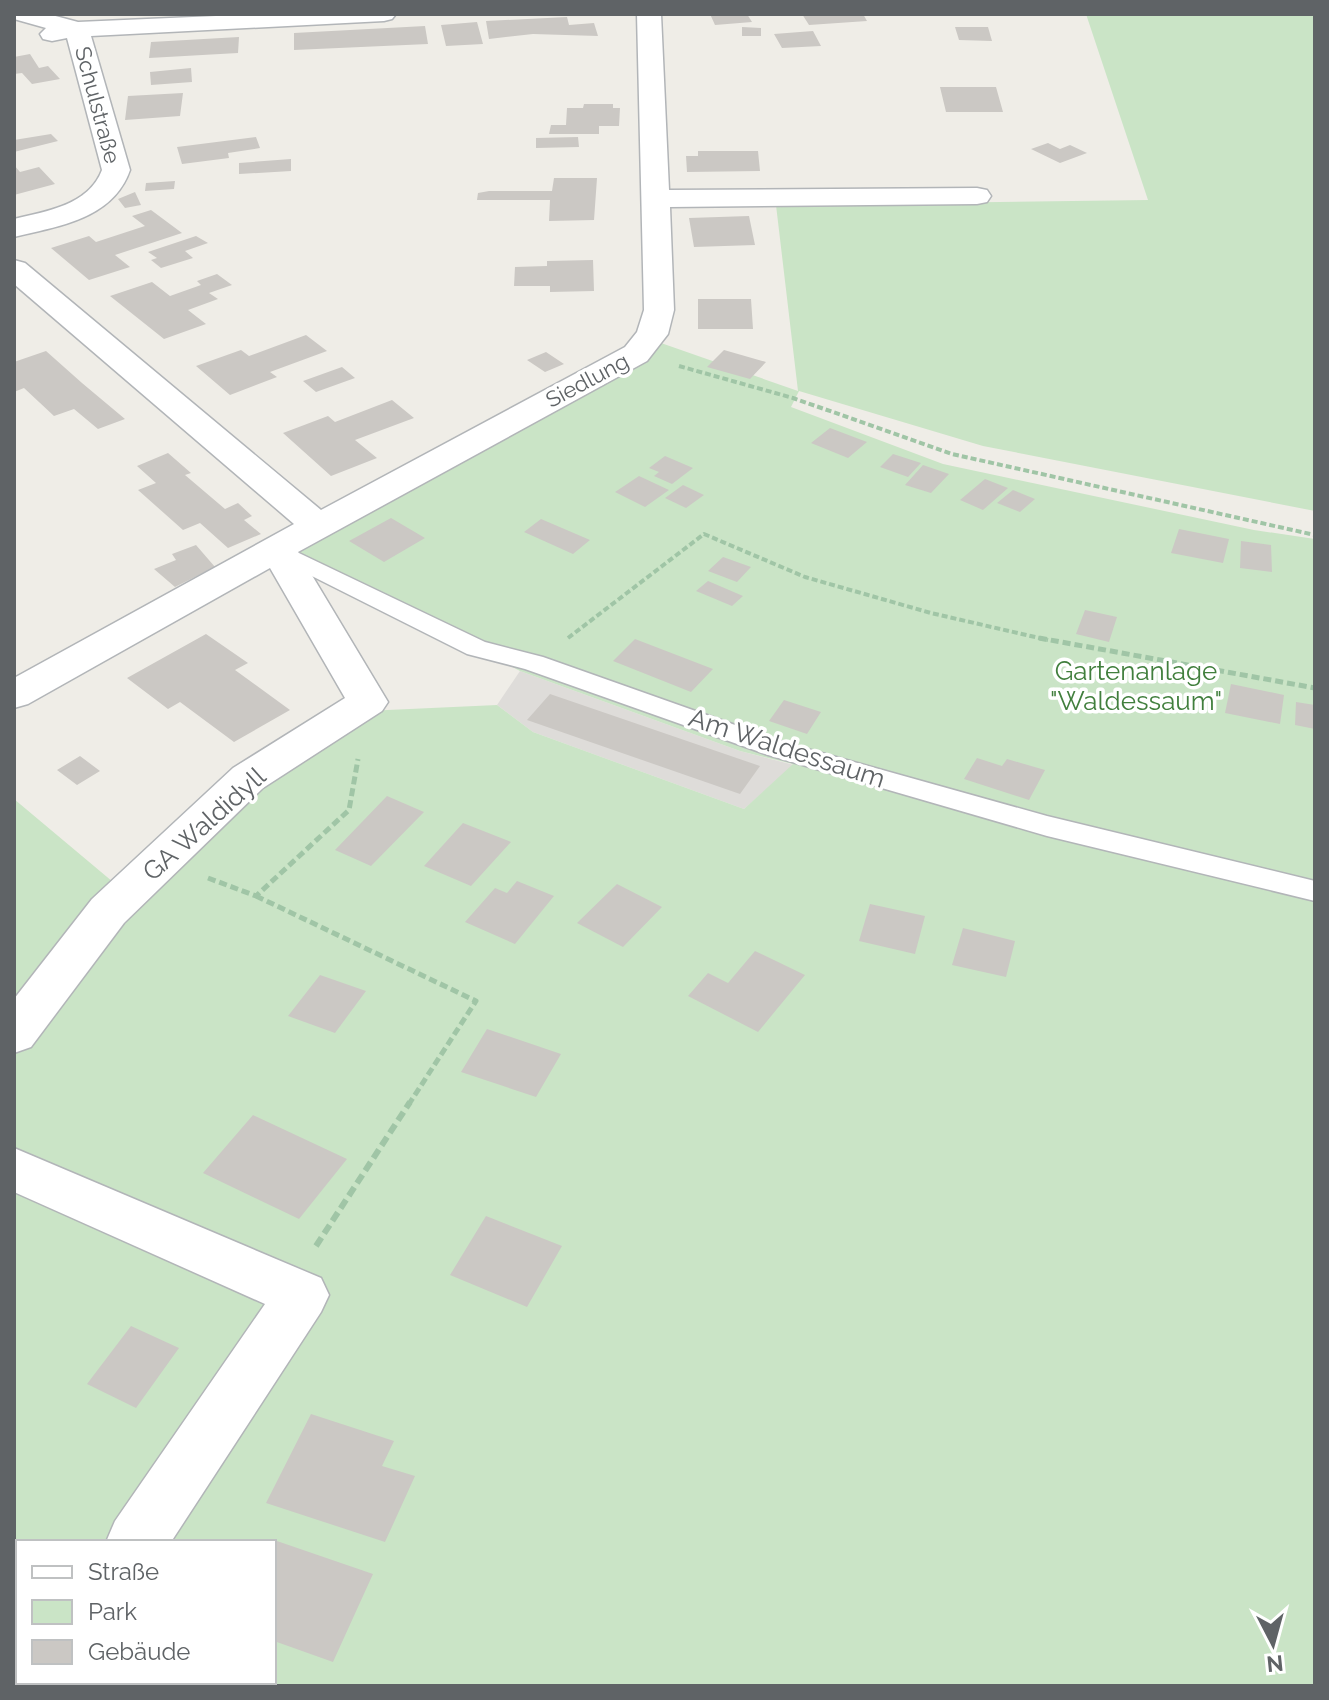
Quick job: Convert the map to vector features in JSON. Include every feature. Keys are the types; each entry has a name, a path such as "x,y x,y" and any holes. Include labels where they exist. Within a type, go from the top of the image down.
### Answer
{"street":[{"path":"21,14 77,29 129,29 384,14"},
{"name":"Siedlung","path":"14,695 636,354 652,334 659,310 649,14"},
{"name":"Schulstraße","path":"14,41 77,29 116,170 114,182 87,205 14,228"},
{"path":"657,199 977,196"},
{"path":"14,269 318,526"},
{"path":"278,550 368,702"},
{"name":"GA Waldidyll","path":"14,1034 108,911 248,778 368,702"},
{"path":"14,1169 302,1295 137,1540"}],"lane":[{"name":"Am Waldessaum","path":"278,550 476,648 534,663 792,753 1047,826 1315,891"}],"path":[{"path":"636,354 793,398 952,454 1315,535"},
{"path":"534,663 704,534 802,576 947,619 1161,663 1315,688"},
{"path":"256,896 349,810 368,702"},
{"path":"163,860 256,896 476,1001 305,1263 302,1295"}],"shaded area":[{"path":"520,671 740,751 794,765 744,809 533,732 497,705"}],"green space":[{"name":"Gartenanlage \"Waldessaum\"","path":"1086,14 1315,14 1315,511 983,446 799,391 791,407 943,464 1254,530 1315,539 1315,1686 14,1686 14,799 113,882 322,713 497,705 533,732 744,809 793,764 740,751 520,671 292,551 661,343 798,391 776,205 1148,200"}],"building":[{"path":"710,14 747,14 752,22 715,25"},
{"path":"802,14 863,14 867,21 809,25"},
{"path":"567,17 569,25 594,23 598,36 533,34 489,39 486,21"},
{"path":"477,22 483,44 446,46 441,25"},
{"path":"425,26 428,44 294,50 294,33"},
{"path":"742,27 761,28 761,36 742,36"},
{"path":"955,27 988,27 992,41 959,40"},
{"path":"813,31 821,46 782,48 774,34"},
{"path":"239,37 238,53 149,58 151,42"},
{"path":"30,54 39,68 48,66 60,79 32,84 22,73 14,74 14,57"},
{"path":"191,68 192,82 151,85 150,72"},
{"path":"940,87 996,87 1003,112 946,112"},
{"path":"183,93 180,116 125,120 128,96"},
{"path":"584,104 613,104 613,108 620,108 619,126 599,126 599,134 549,134 551,125 566,125 567,108 583,108"},
{"path":"51,134 58,141 14,152 14,140"},
{"path":"256,137 260,148 228,153 229,158 182,164 177,147"},
{"path":"578,137 579,147 536,148 536,138"},
{"path":"1048,143 1060,149 1070,145 1087,153 1060,163 1031,149"},
{"path":"698,151 758,151 760,171 687,172 686,156 698,156"},
{"path":"291,159 291,171 239,174 239,163"},
{"path":"14,165 20,172 39,167 55,184 14,195"},
{"path":"554,178 597,178 594,220 549,221 550,200 477,200 478,193 489,191 552,191"},
{"path":"175,181 174,189 145,191 146,183"},
{"path":"135,192 141,205 125,208 118,199"},
{"path":"151,210 182,233 115,255 130,267 89,280 51,248 89,236 96,242 145,226 132,216"},
{"path":"749,216 755,245 694,247 689,218"},
{"path":"196,236 208,243 185,251 193,258 161,268 151,260 157,258 148,252"},
{"path":"593,260 594,291 550,292 550,286 514,286 515,267 547,266 547,261"},
{"path":"217,274 232,285 209,293 218,299 188,310 206,324 164,339 110,296 152,282 170,296 201,285 197,281"},
{"path":"698,299 751,299 753,329 698,329"},
{"path":"306,335 327,351 270,372 277,377 230,395 196,366 241,350 249,356"},
{"path":"724,350 766,362 750,379 707,367"},
{"path":"46,351 125,419 98,429 74,409 54,416 24,388 14,392 14,362"},
{"path":"546,352 564,364 545,372 527,360"},
{"path":"342,367 355,378 316,392 303,381"},
{"path":"392,400 414,418 355,440 377,458 331,476 283,433 328,416 335,422"},
{"path":"830,428 867,442 848,458 811,443"},
{"path":"168,453 191,473 185,475 225,509 238,503 252,516 244,520 261,534 228,548 200,523 183,530 138,490 156,483 137,466"},
{"path":"893,454 921,463 908,477 880,467"},
{"path":"665,456 693,468 672,484 654,476 659,472 649,468"},
{"path":"923,465 949,474 931,493 905,485"},
{"path":"639,476 669,490 645,507 615,492"},
{"path":"985,479 1008,488 983,510 960,500"},
{"path":"683,485 704,495 686,508 665,498"},
{"path":"1013,490 1035,499 1020,512 997,503"},
{"path":"391,518 425,538 384,562 349,541"},
{"path":"541,519 590,540 573,554 524,532"},
{"path":"1179,529 1229,539 1223,563 1171,553"},
{"path":"1241,541 1271,545 1272,572 1240,568"},
{"path":"196,545 215,567 175,587 154,569 176,560 172,554"},
{"path":"723,557 751,567 737,582 708,571"},
{"path":"708,581 743,596 732,606 696,591"},
{"path":"1085,610 1117,617 1109,642 1076,634"},
{"path":"206,634 248,663 235,670 290,710 234,742 180,702 168,709 127,678"},
{"path":"635,639 713,669 691,692 613,661"},
{"path":"1231,684 1284,695 1280,724 1225,713"},
{"path":"550,694 760,766 740,794 527,720"},
{"path":"784,700 821,712 807,734 769,721"},
{"path":"1296,702 1315,705 1315,729 1295,725"},
{"path":"80,756 100,771 77,785 57,770"},
{"path":"977,758 1002,766 1007,759 1045,770 1029,800 964,779"},
{"path":"387,796 424,812 371,866 335,850"},
{"path":"463,823 511,842 471,886 424,866"},
{"path":"517,881 554,896 515,944 465,922 495,888 507,893"},
{"path":"617,884 662,907 623,947 577,923"},
{"path":"870,904 925,916 915,954 859,941"},
{"path":"963,928 1015,941 1006,977 952,965"},
{"path":"755,951 805,975 758,1032 688,996 708,973 728,983"},
{"path":"320,975 366,991 335,1033 288,1016"},
{"path":"487,1029 561,1054 536,1097 461,1072"},
{"path":"253,1115 347,1159 299,1219 203,1173"},
{"path":"486,1216 562,1246 527,1307 450,1275"},
{"path":"131,1326 179,1348 136,1408 87,1384"},
{"path":"311,1414 394,1441 382,1466 415,1476 385,1542 266,1503"},
{"path":"276,1541 373,1574 333,1662 276,1642"},
{"path":"14,1547 16,1619 14,1622"}]}
